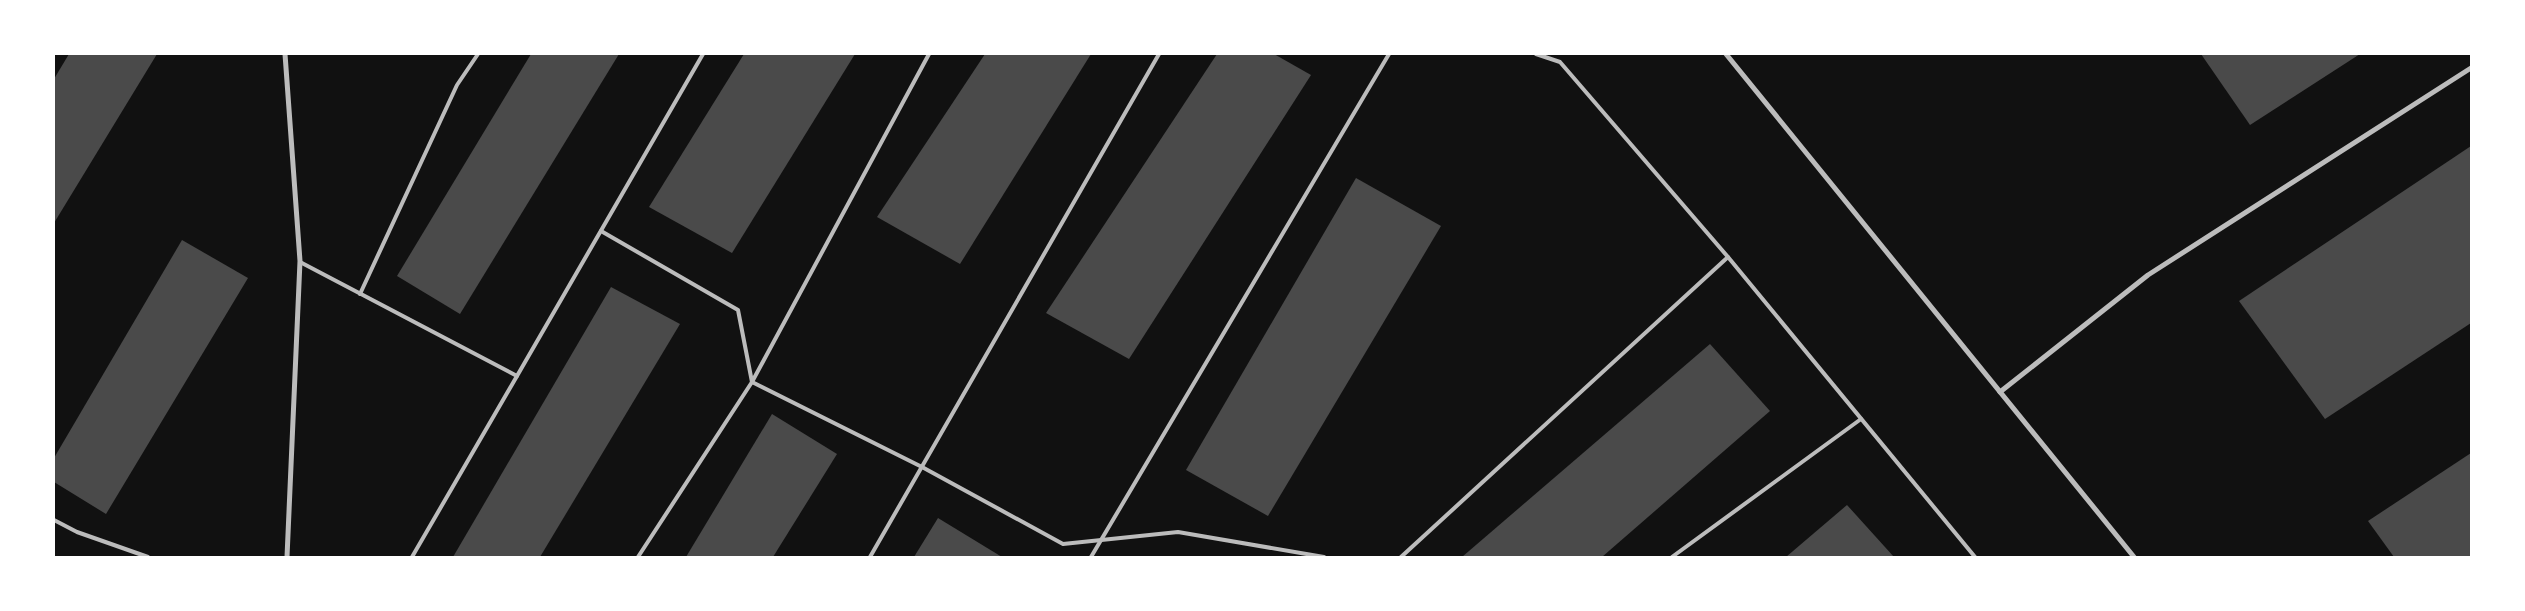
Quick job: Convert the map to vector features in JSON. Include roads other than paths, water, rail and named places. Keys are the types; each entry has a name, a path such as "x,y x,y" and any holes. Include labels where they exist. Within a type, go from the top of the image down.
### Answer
{"street":[{"path":"285,54 300,262 287,557"},
{"path":"1726,54 2134,557"},
{"path":"2000,392 2148,275 2471,68"}],"lane":[{"path":"360,294 457,85 478,54"},
{"path":"412,557 703,54"},
{"path":"638,557 752,382 929,54"},
{"path":"870,557 1160,54"},
{"path":"1091,557 1388,54"},
{"path":"1536,54 1560,62 1728,257 1975,557"},
{"path":"600,231 738,310 752,382"},
{"path":"1401,557 1728,257"},
{"path":"300,262 517,376"},
{"path":"752,382 922,467 1063,544 1178,532 1306,556 1324,557"},
{"path":"1672,557 1861,419"},
{"path":"54,520 77,532 148,557"}]}
